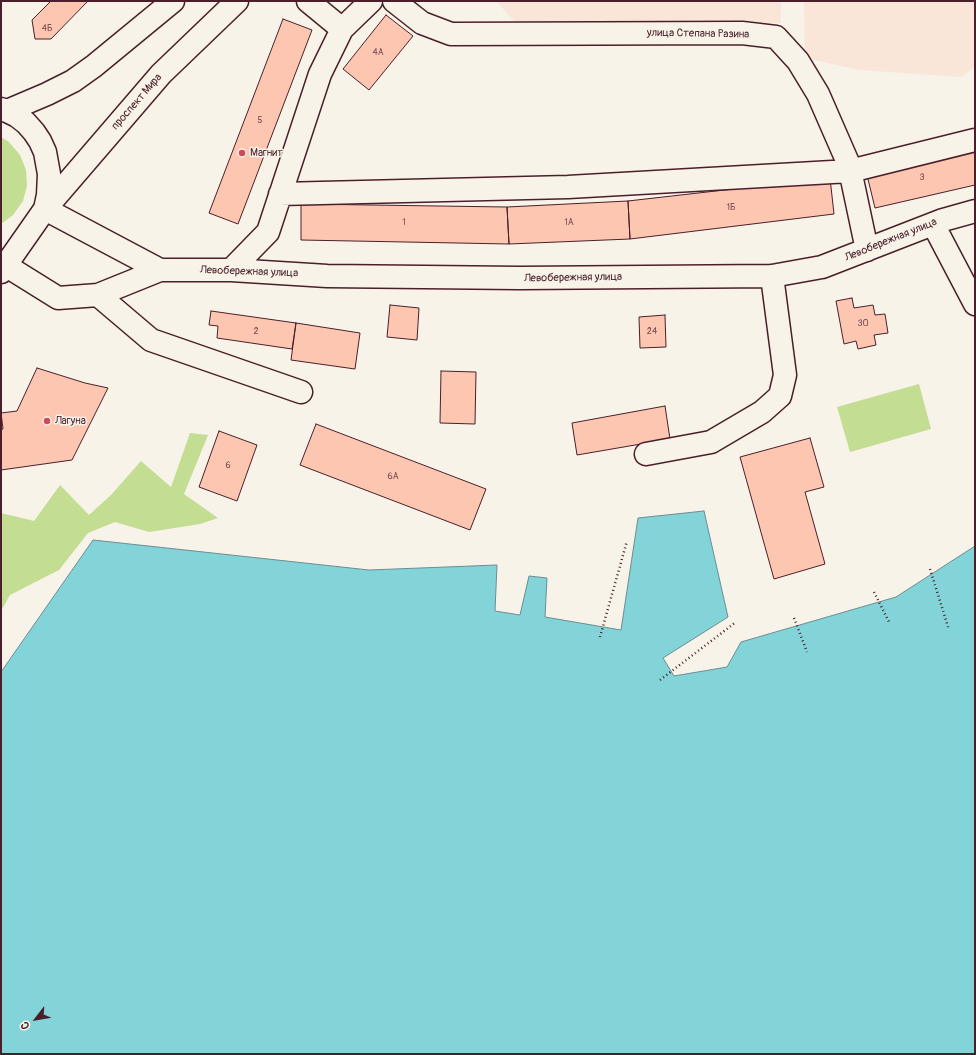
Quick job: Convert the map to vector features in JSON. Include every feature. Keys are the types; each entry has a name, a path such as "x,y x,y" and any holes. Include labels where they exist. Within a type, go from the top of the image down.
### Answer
{"street":[{"path":"4,110 47,94 73,81 94,66 173,1"},
{"name":"проспект Мира","path":"2,268 45,208 161,74 237,1"},
{"path":"308,1 342,29"},
{"path":"231,270 268,232 320,74 342,29 371,1"},
{"name":"улица Степана Разина","path":"394,1 422,23 451,34 742,33 776,37 798,61 818,94 849,165 867,250"},
{"path":"4,110 26,123 40,141 45,152 49,174 48,195 45,208"},
{"path":"280,194 568,187 850,171 975,140"},
{"name":"Левобережная улица","path":"45,208 160,270"},
{"name":"Левобережная улица","path":"2,268 58,298 98,295 160,270 231,270 327,276 520,278 772,276 822,267 943,220 975,211"},
{"path":"933,224 975,304"},
{"path":"646,454 711,442 762,412 780,396 785,375 772,276"},
{"path":"98,295 152,340 301,392"}],"path":[{"path":"600,637 627,541"},
{"path":"930,569 949,630"},
{"path":"874,592 889,622"},
{"path":"794,618 807,652"},
{"path":"660,680 736,622"}],"shaded area":[{"path":"496,1 781,1 781,23 696,26 518,26"},
{"path":"804,1 975,1 975,66 962,77 859,70 805,58"}],"green space":[{"path":"1,137 9,142 20,155 26,170 27,186 23,201 13,215 1,224"},
{"path":"919,384 931,429 850,452 837,407"},
{"path":"190,433 208,435 184,494 218,518 200,524 149,532 115,522 88,533 59,570 10,595 1,611 1,513 34,521 60,485 89,515 111,495 141,461 171,487"}],"water":[{"path":"704,511 728,617 663,658 674,676 727,667 741,642 896,597 975,546 975,1054 1,1054 1,672 93,540 369,570 497,565 495,611 520,615 529,576 547,578 545,617 621,630 638,518"}],"building":[{"path":"51,1 88,1 51,39 35,39 32,20"},
{"path":"386,15 413,36 369,90 343,69"},
{"path":"283,19 312,30 238,224 209,213"},
{"path":"975,146 975,185 875,208 866,171"},
{"path":"830,178 834,214 630,239 628,201"},
{"path":"628,201 630,239 509,244 507,207"},
{"path":"301,204 507,207 509,244 301,240"},
{"path":"852,298 854,308 873,305 875,315 885,314 888,333 874,335 876,345 858,349 856,341 844,344 836,301"},
{"path":"390,305 419,308 417,340 387,337"},
{"path":"211,311 296,323 292,349 217,338 218,326 209,325"},
{"path":"665,315 666,347 640,348 639,317"},
{"path":"296,323 360,333 355,369 291,360"},
{"name":"Лагуна","path":"37,368 85,383 108,388 72,460 1,470 1,430 3,429 1,413 17,411"},
{"path":"441,371 476,372 475,424 440,423"},
{"path":"665,406 670,439 577,455 572,423"},
{"path":"316,424 486,489 470,530 300,465"},
{"path":"219,431 257,445 237,501 199,487"},
{"path":"810,438 824,487 805,492 825,564 774,579 740,457"}],"place":[{"name":"Магнит","path":"242,153"},
{"name":"Лагуна","path":"47,421"}]}
